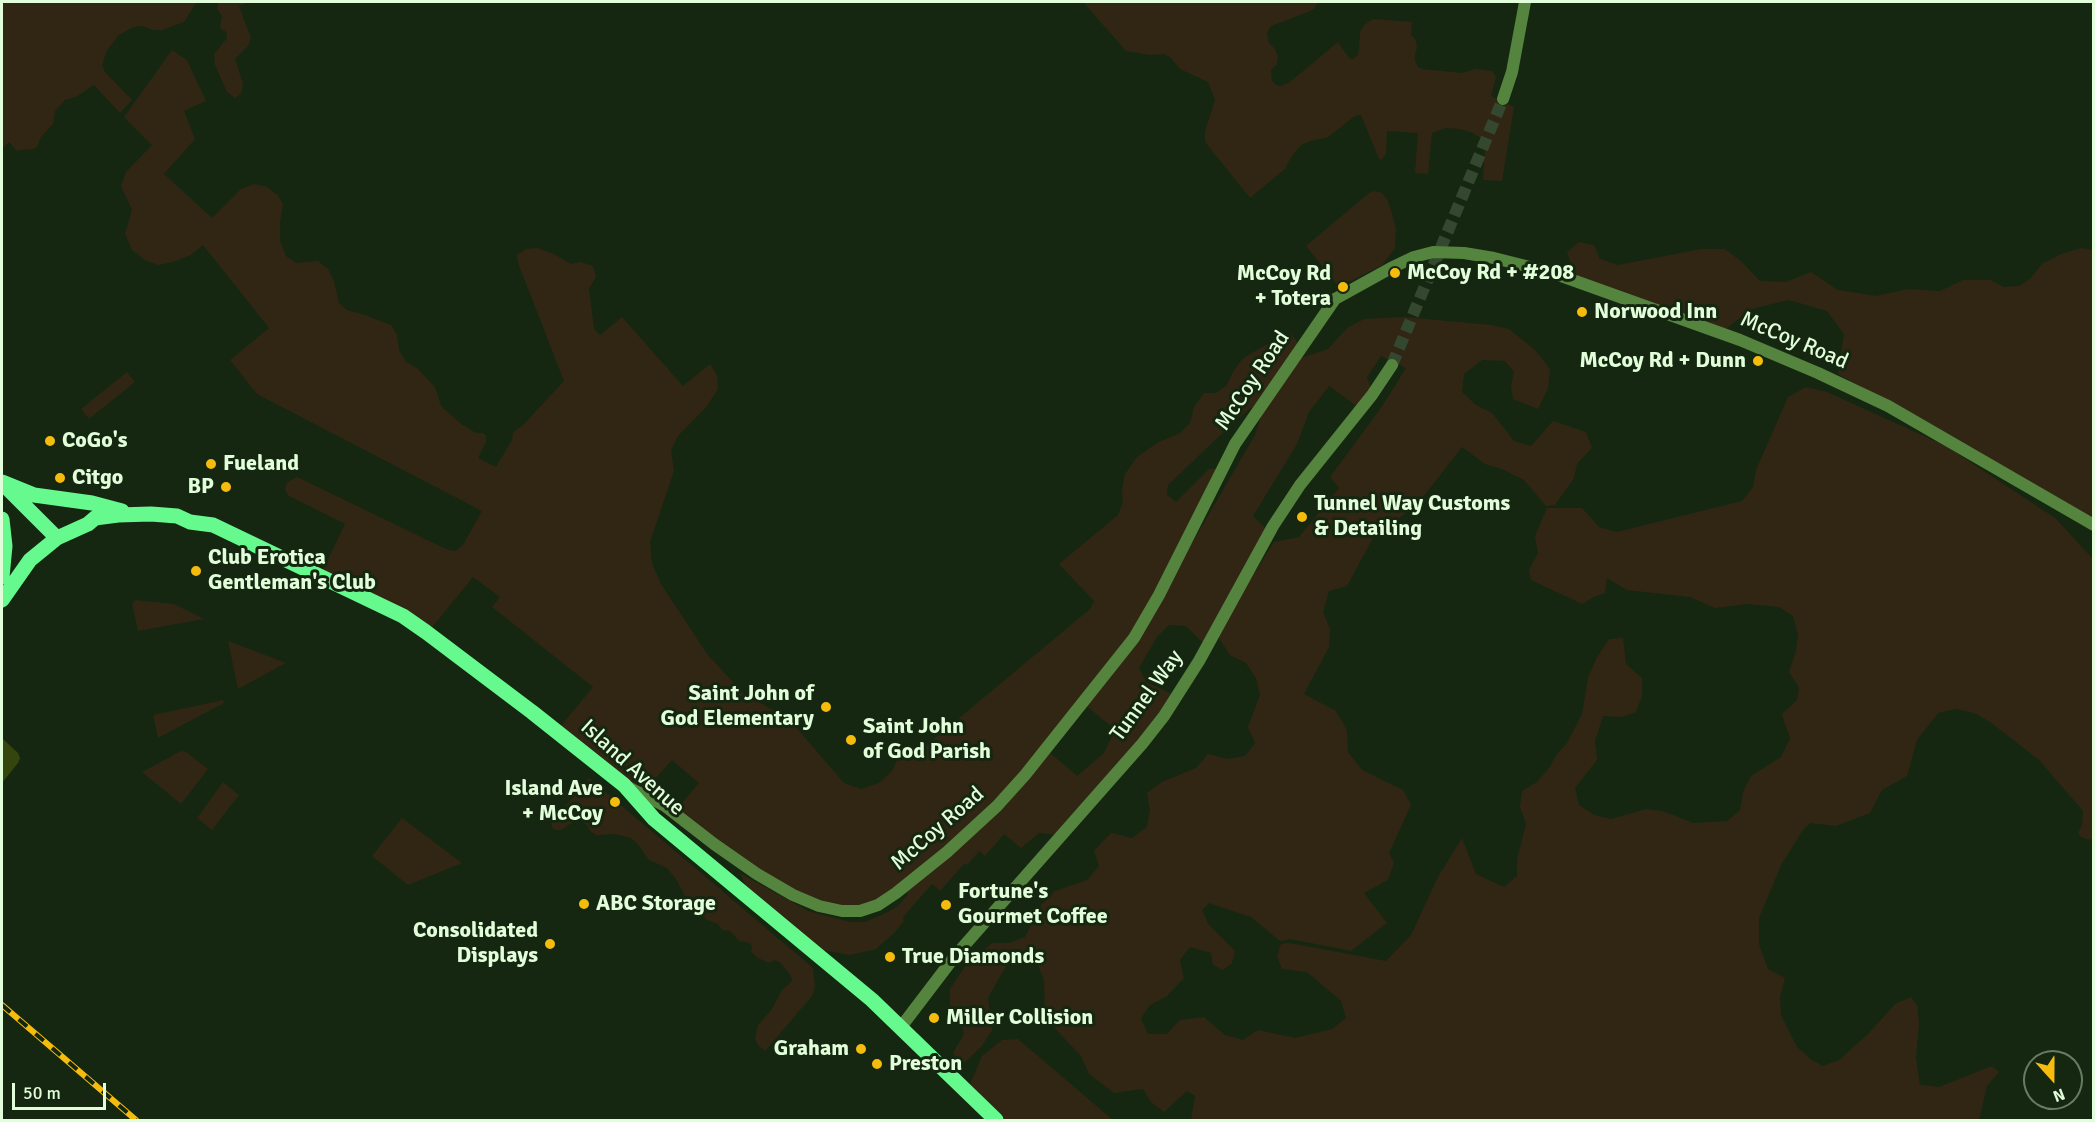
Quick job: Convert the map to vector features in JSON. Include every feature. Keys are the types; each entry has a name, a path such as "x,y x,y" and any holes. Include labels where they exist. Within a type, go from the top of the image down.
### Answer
{"main road":[{"path":"2,482 34,495 92,503 134,514"},
{"path":"2,482 57,538"},
{"name":"Island Avenue","path":"2,600 30,560 57,538 88,524 95,518 134,514 177,516 190,522 213,525 403,616 523,705 624,785 661,825 839,971 901,1027 996,1120"},
{"path":"2,519 5,546 2,577"},
{"name":"Island Avenue","path":"88,524 96,528 127,524 178,525 190,522"}],"street":[{"path":"1503,99 1514,64 1525,2"},
{"name":"McCoy Road","path":"624,785 665,806 757,874 793,895 819,906 842,911 860,911 896,893 947,852 997,806 1025,775 1134,638 1159,595 1234,444 1335,299 1391,268 1433,252 1478,255 1550,272 1740,340 1888,406 2094,525"},
{"name":"Tunnel Way","path":"901,1027 955,956 1164,716 1199,661 1273,526 1300,486 1372,396 1392,365"}],"shaded area":[{"path":"2,2 196,3 184,22 162,30 152,30 143,26 133,27 119,35 107,50 102,65 105,72 132,100 120,113 94,85 76,97 65,100 55,111 53,124 41,137 37,147 17,151 9,142 2,149"},
{"path":"218,2 249,2 239,6 251,38 248,46 235,59 243,84 241,94 235,98 227,92 215,65 214,54 227,38 226,32 220,28 222,16 217,9"},
{"path":"1083,2 1317,2 1315,8 1271,26 1267,33 1269,43 1278,56 1277,64 1271,70 1272,81 1281,86 1290,82 1338,42 1349,58 1353,59 1359,50 1360,32 1364,25 1373,19 1412,22 1411,35 1416,40 1415,61 1418,67 1461,73 1476,69 1492,71 1496,77 1491,96 1514,107 1502,181 1483,180 1485,145 1482,139 1473,133 1460,129 1446,128 1432,133 1428,174 1415,173 1418,133 1387,131 1386,154 1379,159 1361,115 1355,116 1328,137 1301,145 1285,169 1250,198 1205,142 1205,131 1215,100 1208,82 1180,69 1171,58 1164,54 1150,55 1126,51"},
{"path":"172,50 187,60 206,101 184,111 195,139 164,174 212,218 241,189 254,184 267,187 278,195 283,205 280,241 286,256 296,263 318,261 328,269 334,281 339,303 347,310 391,325 397,335 399,350 406,362 418,369 435,387 441,406 461,424 486,436 486,442 478,458 496,467 512,440 513,432 522,426 564,381 518,263 517,255 526,249 538,248 571,264 581,262 593,266 596,277 589,288 594,329 600,335 622,317 683,386 710,364 717,375 718,389 707,406 678,436 671,450 674,471 650,542 652,563 661,584 707,654 744,694 789,719 844,783 861,789 879,783 892,771 897,760 922,749 1090,609 1094,601 1059,564 1118,515 1123,502 1122,490 1125,474 1137,457 1157,443 1180,433 1190,423 1194,407 1204,393 1216,393 1227,385 1242,359 1281,336 1291,334 1298,343 1262,401 1232,424 1168,485 1167,495 1176,502 1209,469 1220,468 1136,637 1041,755 903,887 865,906 830,908 791,891 676,810 699,783 672,760 644,791 627,782 559,728 593,687 492,607 500,597 473,577 429,631 321,574 345,524 289,496 285,490 286,484 297,477 448,550 455,551 463,545 482,511 257,394 230,360 269,328 203,245 191,255 158,265 145,260 132,250 125,234 132,210 121,186 126,172 152,145 124,117"},
{"path":"1374,191 1382,193 1388,201 1396,228 1395,248 1382,265 1339,287 1306,246"},
{"path":"1579,242 1594,245 1600,259 1618,265 1701,249 1725,249 1742,262 1760,281 1786,282 1811,272 1838,290 1876,296 1908,289 1940,291 1963,280 1991,280 2004,287 2019,286 2031,278 2042,264 2061,254 2081,248 2093,250 2093,523 1838,374 1844,334 1827,311 1789,300 1751,309 1721,333 1576,280 1567,252"},
{"path":"1405,317 1491,325 1509,329 1535,350 1550,369 1548,388 1538,409 1513,399 1511,386 1514,372 1505,361 1482,360 1464,374 1462,392 1476,405 1492,413 1514,441 1531,446 1553,421 1586,432 1592,448 1577,464 1574,478 1555,505 1546,506 1524,480 1502,469 1485,464 1462,447 1416,506 1374,536 1347,586 1329,591 1323,612 1330,629 1329,647 1304,694 1336,711 1347,730 1348,752 1362,770 1403,790 1411,805 1389,853 1394,863 1388,880 1364,893 1387,923 1351,951 1290,939 1280,941 1251,917 1209,903 1202,910 1209,925 1235,951 1232,963 1223,970 1213,965 1211,953 1190,947 1180,960 1184,978 1167,996 1150,1005 1141,1018 1148,1034 1167,1034 1180,1020 1204,1017 1225,1035 1243,1040 1258,1030 1295,1038 1332,1029 1346,1018 1341,1001 1307,972 1282,969 1277,956 1281,944 1290,943 1386,961 1411,935 1438,877 1462,838 1476,874 1504,887 1517,876 1517,859 1526,824 1520,807 1522,791 1537,782 1567,743 1582,714 1588,678 1596,659 1609,639 1623,638 1626,664 1642,678 1642,696 1636,712 1621,717 1603,716 1595,741 1597,760 1575,788 1579,805 1594,815 1611,819 1646,809 1663,811 1693,823 1727,821 1740,810 1743,792 1751,776 1781,757 1790,739 1782,714 1797,700 1799,687 1789,672 1796,651 1798,634 1793,616 1779,607 1747,604 1715,608 1690,597 1627,590 1607,578 1605,593 1582,604 1531,580 1529,570 1538,553 1535,536 1547,508 1582,508 1599,527 1617,532 1742,501 1753,487 1756,470 1788,397 1806,387 1827,392 1946,446 2055,518 2093,559 2093,838 2090,840 2081,837 2078,833 2082,825 2083,811 2039,760 1990,722 1974,713 1956,709 1938,713 1917,740 1907,776 1882,790 1870,813 1836,826 1810,823 1803,830 1781,865 1759,918 1759,944 1768,969 1785,978 1780,997 1781,1015 1797,1047 1823,1066 1839,1060 1869,1033 1895,1004 1911,997 1917,1005 1919,1023 1916,1058 1920,1085 1939,1087 1992,1066 1999,1072 1987,1086 1979,1120 1191,1120 1195,1096 1187,1091 1164,1112 1151,1102 1143,1089 1114,1093 1089,1074 1081,1056 1045,1018 1044,980 1037,963 1021,959 1006,966 988,998 992,1030 982,1046 962,1065 953,1053 964,1034 961,1018 950,1006 950,989 968,962 992,943 1009,943 1025,937 1041,905 1055,891 1087,880 1099,866 1094,851 1111,833 1132,838 1147,827 1150,810 1147,793 1162,782 1196,768 1208,754 1227,759 1245,756 1255,743 1248,727 1260,695 1256,678 1246,663 1230,655 1216,634 1274,542 1299,537 1339,488 1330,477 1381,408 1406,368 1381,356 1367,377 1372,392 1358,407 1329,386 1309,412 1297,444 1253,516 1267,530 1204,644 1186,626 1169,625 1157,637 1139,668 1146,682 1174,695 1145,736 1058,835 1039,833 1021,848 1004,834 985,856 979,851 967,865 965,863 940,891 932,884 903,917 904,921 894,933 876,949 850,955 823,950 746,886 740,873 808,911 850,922 865,922 898,906 908,894 905,889 1048,751 1077,776 1104,753 1112,736 1111,726 1084,704 1171,579 1255,435 1266,401 1297,359 1328,349 1347,328 1364,319"},
{"path":"127,372 135,382 89,419 81,409"},
{"path":"135,600 174,604 204,619 138,631 132,604"},
{"path":"228,641 286,663 238,689"},
{"path":"223,700 224,703 158,738 153,715"},
{"path":"2,738 18,753 20,758 2,783"},
{"path":"181,751 186,752 208,769 181,804 142,772"},
{"path":"589,778 813,968 815,987 812,996 765,1051 758,1045 755,1038 758,1025 772,1009 782,990 792,981 791,976 780,962 774,960 769,963 756,957 751,951 750,943 739,941 730,931 722,930 718,924 707,920 685,896 667,868 649,860 631,838 615,834 596,835 580,821 555,830 552,822"},
{"path":"223,782 239,795 212,830 197,818"},
{"path":"402,818 462,863 408,885 372,856"},
{"path":"1018,1039 1113,1120 1000,1120 968,1089 982,1056 1002,1040"}],"tunnel":[{"path":"1392,365 1503,99"}],"railway":[{"path":"2,1005 136,1120"}],"place":[{"name":"McCoy Rd + #208","path":"1395,273"},
{"name":"McCoy Rd + Totera","path":"1343,287"},
{"name":"Norwood Inn","path":"1582,312"},
{"name":"McCoy Rd + Dunn","path":"1758,361"},
{"name":"CoGo's","path":"50,441"},
{"name":"Fueland","path":"211,464"},
{"name":"Citgo","path":"60,478"},
{"name":"BP","path":"226,487"},
{"name":"Tunnel Way Customs & Detailing","path":"1302,517"},
{"name":"Club Erotica Gentleman's Club","path":"196,571"},
{"name":"Saint John of God Elementary","path":"826,707"},
{"name":"Saint John of God Parish","path":"851,740"},
{"name":"Island Ave + McCoy","path":"615,802"},
{"name":"ABC Storage","path":"584,904"},
{"name":"Fortune's Gourmet Coffee","path":"946,905"},
{"name":"Consolidated Displays","path":"550,944"},
{"name":"True Diamonds","path":"890,957"},
{"name":"Miller Collision","path":"934,1018"},
{"name":"Graham","path":"861,1049"},
{"name":"Preston","path":"877,1064"}]}
